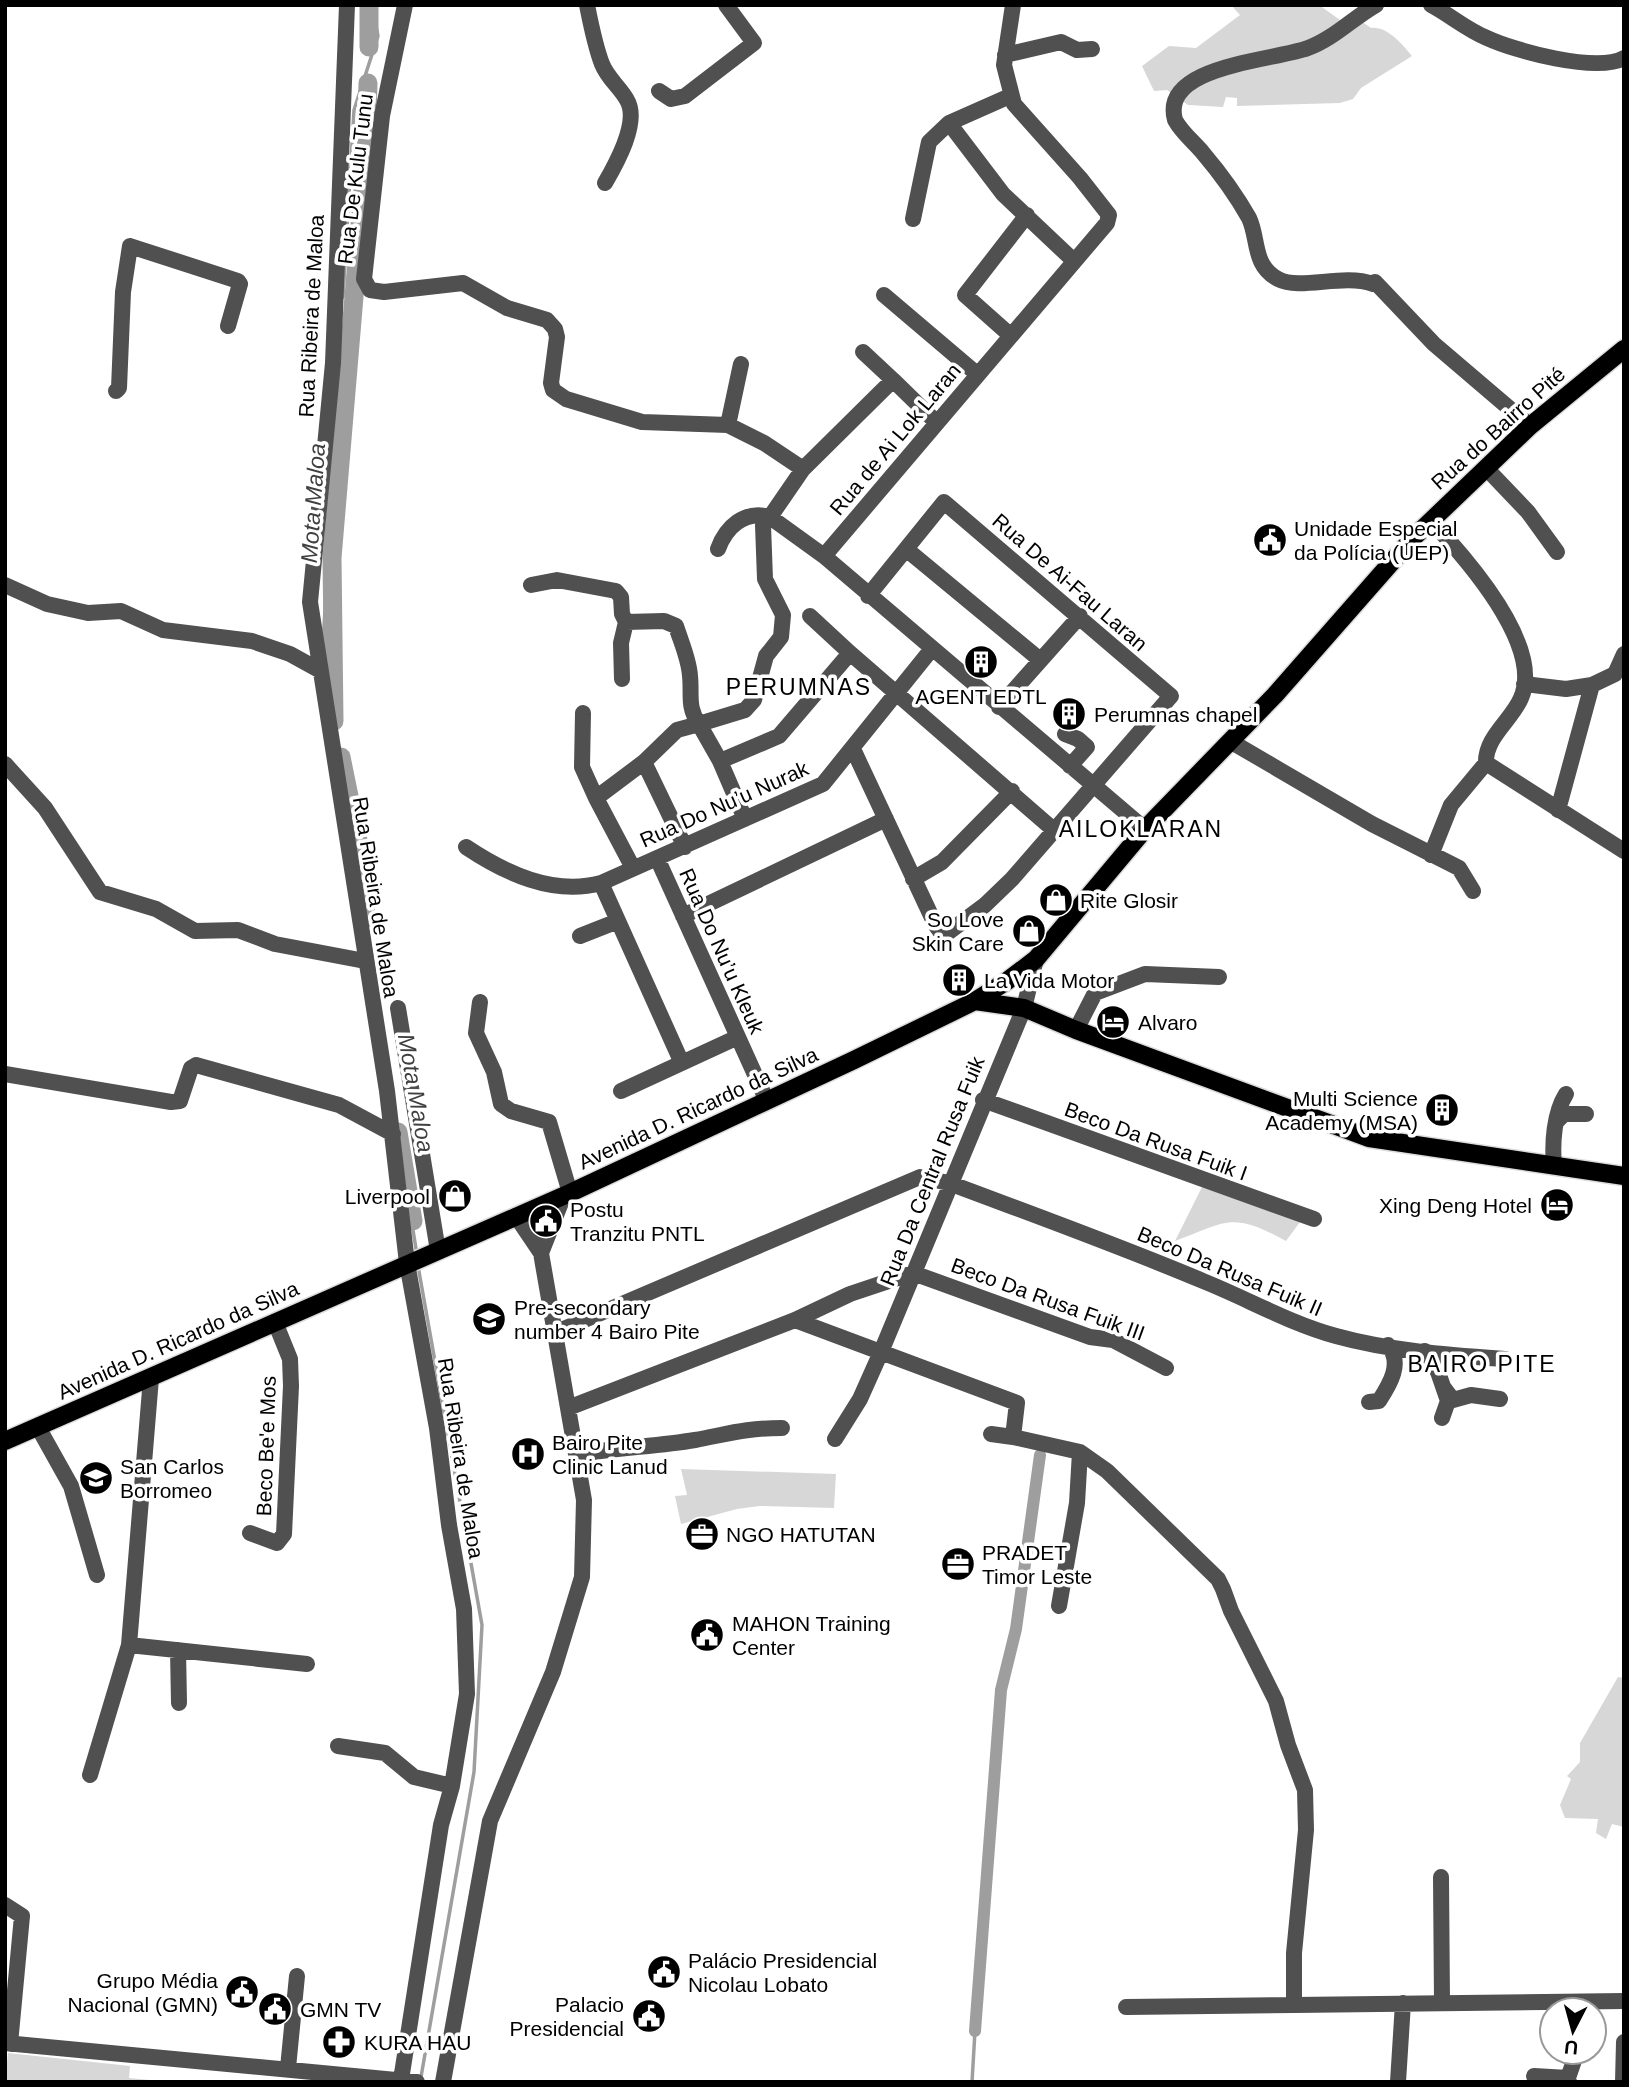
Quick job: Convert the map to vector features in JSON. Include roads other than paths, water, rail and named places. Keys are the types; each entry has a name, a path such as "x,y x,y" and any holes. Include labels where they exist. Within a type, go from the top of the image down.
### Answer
{"main road":[{"name":"Rua do Bairro Pité","path":"975,1001 1036,959 1145,829 1230,741 1431,521 1530,426 1624,349"},
{"path":"975,1001 1024,1008 1076,1030 1369,1138 1624,1176"},
{"name":"Avenida D. Ricardo da Silva","path":"5,1441 567,1194 975,1001"}],"street":[{"name":"Rua Ribeira de Maloa","path":"346,5 334,349 310,602 438,1428 449,1525 464,1609 467,1694 452,1786 441,1825 411,2081"},
{"name":"Rua De Kulu Tunu","path":"405,5 382,116 364,279 370,290 384,292 463,284 507,308 547,320 555,329 557,337 551,383 553,390 566,399 642,422 729,425 764,443 803,470"},
{"path":"587,5 602,64 613,84 628,100 630,113 621,159 605,183"},
{"path":"659,91 671,99 685,96 754,43 726,5"},
{"name":"Rua de Ai Lok Laran","path":"824,556 1107,223 1109,215 1010,96 1004,65 1013,5"},
{"path":"1376,5 1309,48 1197,78 1181,89 1173,107 1175,120 1238,200 1252,224 1256,252 1272,274 1278,279 1297,282 1345,278 1373,285 1375,282 1434,344 1530,426"},
{"path":"1431,5 1486,38 1505,45 1579,62 1603,64 1624,58"},
{"path":"1006,55 1061,42 1077,50 1092,50"},
{"path":"913,219 929,142 949,123 1010,96"},
{"path":"949,123 1003,194 1074,261"},
{"path":"1010,335 965,295 1027,215"},
{"path":"116,391 119,388 123,292 130,246 237,281 240,285 228,326"},
{"path":"884,295 977,374"},
{"path":"863,352 936,422"},
{"path":"729,425 741,364"},
{"path":"596,798 644,762 677,730 745,710 754,701 766,656 781,637 782,615 765,579 763,524 803,470 893,380"},
{"path":"1486,468 1528,512 1557,552"},
{"name":"Rua De Ai-Fau Laran","path":"868,596 944,502 1080,616 1171,696 1093,785"},
{"path":"718,549 725,531 733,522 762,515 770,517 824,556 931,650 1145,829"},
{"path":"1431,521 1456,547 1510,626 1523,660 1524,684 1522,696 1492,741 1486,754 1486,763 1451,806 1432,855"},
{"path":"906,549 1039,659"},
{"path":"531,585 557,580 615,591 621,597 622,614 626,622 621,643 622,679"},
{"path":"5,585 47,604 89,613 121,611 163,630 252,641 290,654 319,670"},
{"path":"810,616 1055,831"},
{"path":"999,707 1080,616"},
{"path":"626,622 664,621 676,626 691,678 689,701 692,714 720,761 745,819"},
{"name":"Rua Do Nu’u Nurak","path":"601,883 823,785 931,650"},
{"path":"720,761 779,736 850,653"},
{"path":"1524,684 1566,689 1592,685 1615,674 1624,654"},
{"path":"1558,810 1592,685"},
{"path":"583,713 582,767 633,868"},
{"path":"1065,734 1079,739 1087,747 1070,766"},
{"path":"1230,741 1372,824 1459,868 1474,891"},
{"path":"853,749 939,930 950,933 1003,887 1093,785"},
{"path":"644,762 685,847"},
{"path":"1486,763 1624,851"},
{"path":"5,765 45,808 100,892 156,909 195,931 238,930 275,944 365,961"},
{"path":"914,879 942,862 1012,791"},
{"path":"683,916 886,819"},
{"path":"466,848 508,874 578,888 601,883 681,1061"},
{"name":"Rua Do Nu’u Kleuk","path":"657,858 766,1099"},
{"path":"580,936 618,921"},
{"name":"Rua Da Central Rusa Fuik","path":"835,1439 860,1399 881,1352 983,1100 1024,1008 1036,959"},
{"path":"1076,1030 1093,994 1138,976 1219,977"},
{"path":"480,1002 477,1033 494,1072 498,1098 506,1109 549,1122 567,1194 541,1253"},
{"path":"398,1008 436,1252"},
{"path":"621,1091 738,1037"},
{"path":"5,1074 171,1102 180,1101 191,1068 196,1065 339,1105 393,1134"},
{"path":"1558,1129 1566,1094"},
{"name":"Beco Da Rusa Fuik I","path":"983,1100 1314,1219"},
{"path":"1554,1165 1552,1147 1564,1114 1586,1114"},
{"name":"Beco Da Rusa Fuik II","path":"554,1333 920,1177 950,1184 1155,1261 1243,1296 1296,1324 1339,1337 1420,1351 1505,1359"},
{"path":"443,2082 490,1821 553,1672 582,1577 583,1500 541,1253 516,1216"},
{"path":"568,1408 795,1320 850,1294 913,1273"},
{"name":"Beco Da Rusa Fuik III","path":"913,1273 1090,1337 1113,1340 1166,1368"},
{"path":"795,1320 1017,1404 1013,1437"},
{"name":"Beco Be'e Mos","path":"250,1532 278,1543 284,1534 290,1359 275,1322"},
{"path":"1369,1402 1379,1401 1387,1388 1395,1361 1388,1345"},
{"path":"1395,1361 1420,1351 1438,1372 1448,1401 1442,1418"},
{"path":"90,1775 129,1645 151,1378"},
{"path":"1442,1386 1453,1400 1471,1395 1500,1399"},
{"path":"38,1427 71,1486 97,1575"},
{"path":"576,1455 618,1446 695,1440 746,1428 782,1428"},
{"path":"991,1434 1080,1452 1107,1471 1218,1579 1276,1701 1288,1745 1305,1790 1306,1830 1294,1953 1294,2005"},
{"path":"1059,1606 1077,1503 1080,1452"},
{"path":"129,1645 307,1664"},
{"path":"178,1650 179,1703"},
{"path":"338,1746 384,1753 414,1777 452,1786"},
{"path":"1441,1877 1442,2002"},
{"path":"5,1905 22,1916 7,2043 411,2081"},
{"path":"288,2068 297,1976"},
{"path":"1126,2007 1624,2001"},
{"path":"1398,2082 1403,2003"},
{"path":"1623,2082 1624,2042"},
{"path":"1534,2076 1569,2080"}],"waterway":[{"name":"Mota Maloa","path":"369,5 369,47"},
{"path":"343,297 354,110 378,36 375,20"},
{"name":"Mota Maloa","path":"334,721 332,558 366,154 368,83"},
{"path":"323,643 338,396"},
{"name":"Mota Maloa","path":"341,757 360,850 366,918"},
{"name":"Mota Maloa","path":"398,1132 413,1221"},
{"name":"Mota Maloa","path":"407,1193 417,1255"},
{"path":"418,1266 482,1625 474,1772 421,2077"},
{"path":"975,2031 1001,1690 1016,1629 1040,1455"},
{"path":"972,2082 975,2031"}],"place":[{"name":"Unidade Especial da Polícia (UEP)","path":"1270,540"},
{"name":"AGENT EDTL","path":"981,662"},
{"name":"Perumnas chapel","path":"1069,714"},
{"name":"Rite Glosir","path":"1056,900"},
{"name":"So Love Skin Care","path":"1029,931"},
{"name":"La Vida Motor","path":"959,980"},
{"name":"Alvaro","path":"1113,1022"},
{"name":"Multi Science Academy (MSA)","path":"1442,1110"},
{"name":"Liverpool","path":"455,1196"},
{"name":"Xing Deng Hotel","path":"1557,1205"},
{"name":"Postu Tranzitu PNTL","path":"546,1221"},
{"name":"Pre-secondary number 4 Bairo Pite","path":"489,1319"},
{"name":"Bairo Pite Clinic Lanud","path":"528,1454"},
{"name":"San Carlos Borromeo","path":"96,1478"},
{"name":"NGO HATUTAN","path":"702,1534"},
{"name":"PRADET Timor Leste","path":"958,1564"},
{"name":"MAHON Training Center","path":"707,1635"},
{"name":"Palácio Presidencial Nicolau Lobato","path":"664,1972"},
{"name":"Grupo Média Nacional (GMN)","path":"242,1992"},
{"name":"GMN TV","path":"275,2009"},
{"name":"Palacio Presidencial","path":"649,2016"},
{"name":"KURA HAU","path":"339,2042"}],"district":[{"name":"PERUMNAS","path":"799,687"},
{"name":"AILOKLARAN","path":"1141,829"},
{"name":"BAIRO PITE","path":"1482,1364"}]}
